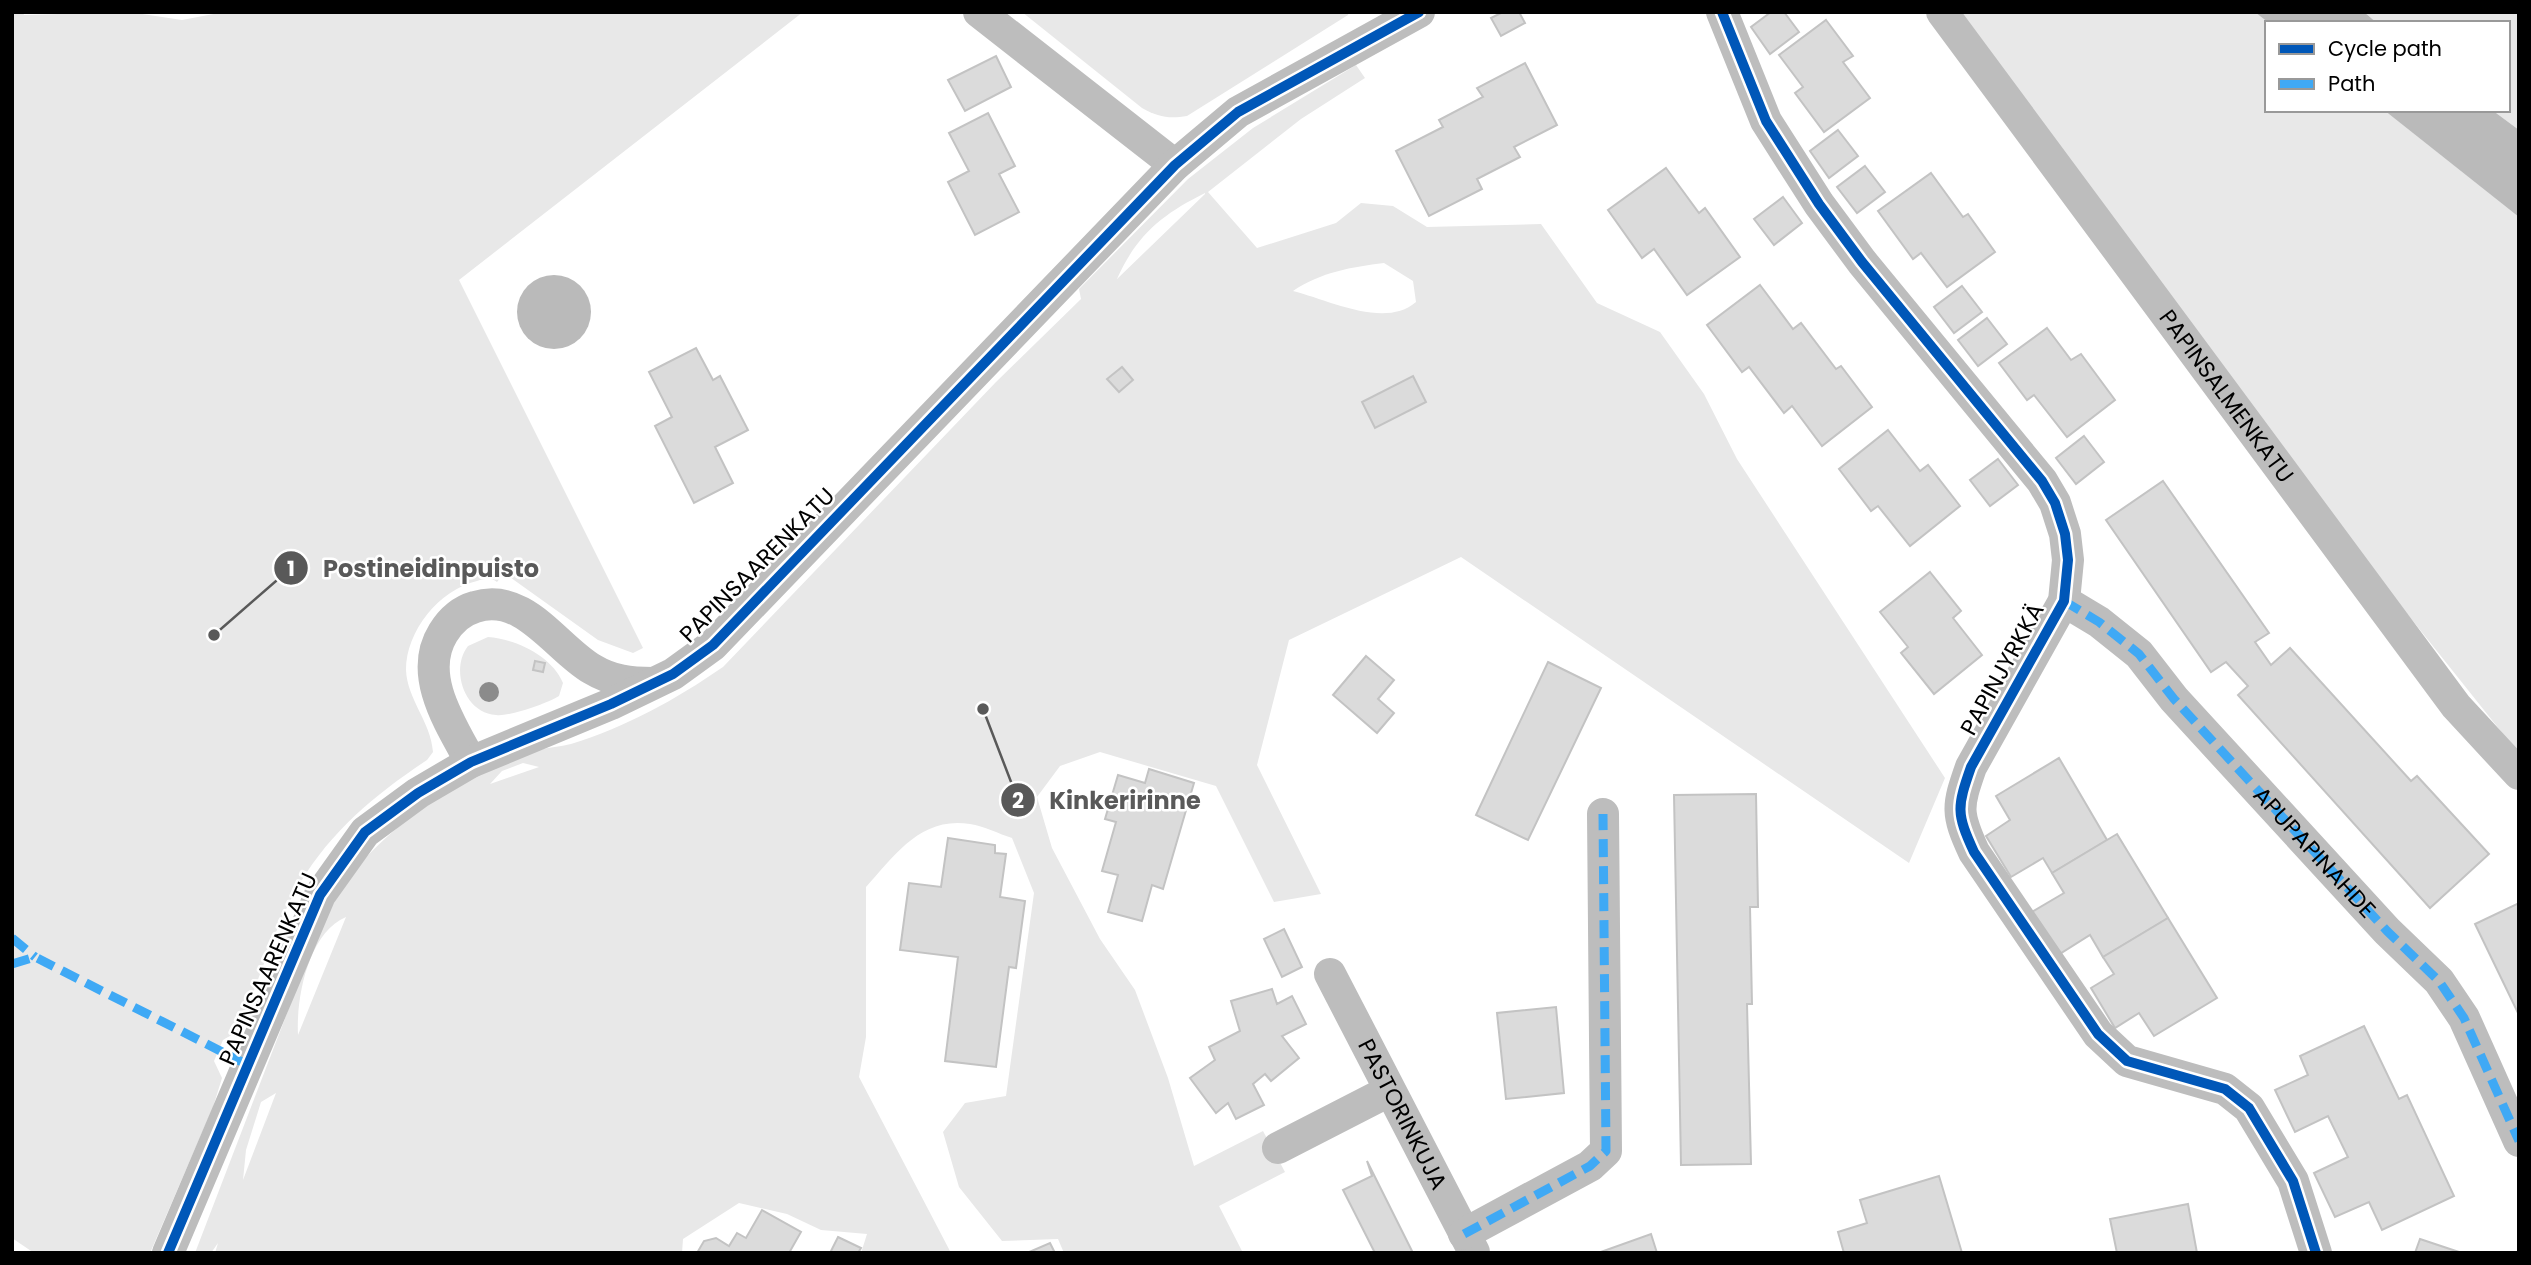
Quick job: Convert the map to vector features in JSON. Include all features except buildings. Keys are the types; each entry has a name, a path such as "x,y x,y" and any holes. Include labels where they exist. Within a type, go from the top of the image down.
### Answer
{"street":[{"path":"979,12 1175,165"},
{"name":"PAPINSAARENKATU","path":"168,1253 320,895 365,832 418,793 471,762 674,674 713,645 1175,165 1238,112 1419,12"},
{"name":"PAPINJYRKKÄ","path":"1722,12 1766,121 1819,204 1880,284 2042,481 2055,503 2065,534 2068,560 2064,601 1971,767 1961,794 1959,820 1974,852 2098,1034 2127,1061 2225,1089 2249,1108 2293,1181 2316,1253"},
{"name":"PAPINSALMENKATU","path":"1942,12 2447,695 2519,774"},
{"name":"APUPAPINAHDE","path":"2064,601 2099,622 2139,654 2174,699 2295,831 2388,931 2439,981 2464,1018 2519,1141"},
{"path":"471,762 443,711 436,683 435,657 440,637 450,621 466,610 481,605 506,606 536,623 576,658 600,674 624,682 654,683"},
{"path":"1469,1243 1590,1166 1606,1151 1603,814"},
{"name":"PASTORINKUJA","path":"1330,974 1469,1243"},
{"path":"1278,1148 1389,1091"}],"shaded area":[{"path":"12,12 23,12 24,15 129,12 182,20 224,12 803,12 459,280 643,648 633,653 598,640 504,573 497,582 485,579 463,586 450,593 427,614 412,641 406,670 410,691 428,731 433,752 427,760 356,814 326,846 300,883 283,917 237,1032 223,1040 214,1061 222,1078 213,1107 150,1253 34,1253 12,1238"},
{"path":"1022,12 1349,12 1187,116 1175,117 1159,115 1142,108"},
{"path":"1959,12 2283,12 2294,21 2265,21 2265,112 2411,112 2519,208 2519,754 2393,596"},
{"path":"2255,12 2364,12 2375,21 2266,21"},
{"path":"2364,12 2519,12 2519,130 2495,112 2510,112 2510,21 2375,21"},
{"path":"1356,65 1365,78 1301,119 1208,192 1257,248 1336,223 1361,203 1393,206 1427,227 1541,224 1597,303 1660,332 1704,394 1737,459 1945,778 1909,863 1461,557 1289,640 1257,765 1321,894 1274,902 1216,786 1100,752 1060,766 1037,797 1052,848 1100,939 1135,990 1168,1078 1194,1166 1263,1131 1285,1172 1219,1206 1243,1253 1064,1253 1058,1239 1002,1241 959,1187 943,1132 965,1103 1006,1096 1034,893 1012,838 975,825 953,823 937,826 911,840 866,887 866,1037 859,1077 951,1253 861,1253 867,1234 821,1230 787,1214 739,1203 683,1239 682,1253 215,1253 218,1243 211,1253 195,1253 324,917 346,881 367,856 411,817 461,784 514,758 571,744 631,721 687,691 723,667 996,382 1081,299 1079,289 1188,179 1253,128","holes":["1205,193 1117,279 1143,238 1176,209","1384,263 1413,281 1416,302 1403,310 1373,313 1293,291 1326,275","523,763 539,767 490,784 502,771","346,917 298,1035 302,986 307,968 322,937 333,925","276,1093 243,1180 246,1150 261,1102"]},
{"path":"2387,112 2495,112 2519,130 2519,217"},
{"path":"554,275 575,281 585,291 591,312 585,333 575,343 554,349 533,343 523,333 517,312 523,291 533,281"},
{"path":"488,637 521,645 542,657 558,673 563,683 559,696 510,714 496,715 476,707 463,688 460,666 468,646"}],"marked path":[{"path":"2064,601 2099,622 2139,654 2174,699 2387,931 2439,981 2464,1018 2519,1141"},
{"path":"1464,1234 1590,1166 1606,1151 1603,814"},
{"path":"12,938 35,957"},
{"path":"12,964 35,957 248,1065"}],"cycle path":[{"path":"168,1253 320,895 365,832 418,793 471,762 611,704 673,674 713,645 1175,165 1238,112 1419,12"},
{"path":"1722,12 1766,121 1819,204 1862,262 2042,481 2055,503 2065,534 2068,560 2064,601 1971,767 1963,792 1961,819 1974,852 2098,1034 2127,1061 2225,1089 2249,1108 2293,1181 2316,1253"}],"place":[{"name":"Postineidinpuisto","path":"214,635"},
{"name":"Kinkeririnne","path":"983,709"}]}
